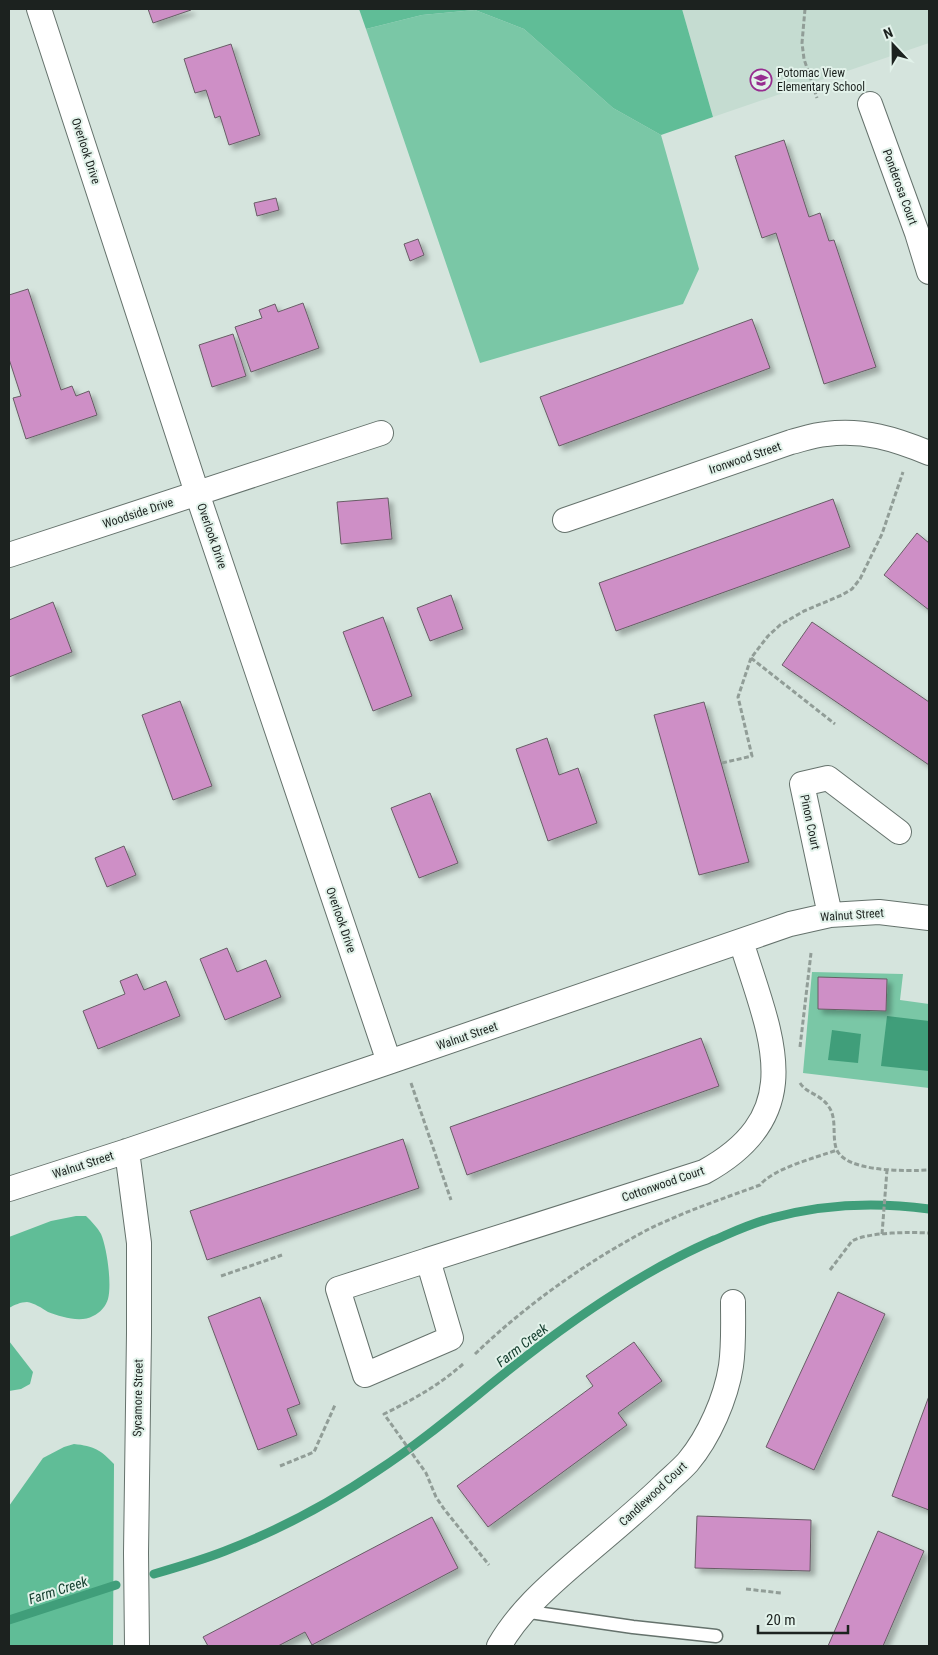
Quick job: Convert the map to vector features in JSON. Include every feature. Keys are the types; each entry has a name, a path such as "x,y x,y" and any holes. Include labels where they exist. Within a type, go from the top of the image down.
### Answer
{"street":[{"name":"Overlook Drive","path":"39,9 198,493 389,1062"},
{"name":"Ponderosa Court","path":"870,104 917,233 929,272"},
{"name":"Woodside Drive","path":"9,555 381,433"},
{"name":"Ironwood Street","path":"564,520 791,442 827,434 863,433 880,436 898,440 929,453"},
{"name":"Pinon Court","path":"830,915 802,784 828,778 899,832"},
{"name":"Walnut Street","path":"9,1189 127,1151 790,924 830,915 879,912 929,918"},
{"name":"Cottonwood Court","path":"428,1260 451,1338 366,1375 338,1289 428,1260 704,1172 719,1164 744,1144 760,1122 768,1106 774,1081 774,1064 770,1033 741,941"},
{"name":"Sycamore Street","path":"127,1151 138,1243 137,1646"},
{"name":"Candlewood Court","path":"499,1646 523,1611 551,1583 641,1507 688,1462 709,1430 724,1395 731,1366 733,1302"}],"lane":[{"path":"523,1611 633,1627 716,1636"}],"path":[{"path":"805,9 802,44 804,59 817,98"},
{"path":"722,763 752,756 738,697 750,658 780,625 804,611 842,595 852,589 860,580 882,534 906,465"},
{"path":"750,658 835,724"},
{"path":"799,1056 812,953"},
{"path":"798,1078 802,1086 828,1104 834,1120 834,1137 837,1150 843,1158 850,1162 887,1170 929,1170"},
{"path":"412,1084 450,1200"},
{"path":"472,1356 498,1332 551,1290 625,1243 686,1212 760,1185 765,1178 837,1150"},
{"path":"882,1232 887,1170"},
{"path":"830,1270 852,1241 882,1232 929,1233"},
{"path":"221,1276 282,1255"},
{"path":"466,1361 448,1378 428,1392 384,1414 426,1472 436,1497 444,1509 489,1565"},
{"path":"280,1466 314,1452 335,1405"},
{"path":"746,1589 781,1593"}],"shaded area":[{"path":"359,9 682,9 713,117 661,135 613,108 524,29 475,10 422,15 366,29"},
{"name":"Potomac View Elementary School","path":"682,9 929,9 929,43 713,117"},
{"path":"475,10 524,29 613,108 661,135 699,269 683,304 480,363 366,29 422,15"},
{"path":"812,972 903,974 900,1000 929,1004 929,1088 803,1073"},
{"path":"887,1016 929,1021 929,1071 881,1066"},
{"path":"832,1030 861,1034 858,1063 828,1060"},
{"path":"86,1216 98,1229 103,1240 109,1284 108,1299 104,1307 93,1316 83,1319 53,1314 27,1302 9,1308 9,1237 51,1221"},
{"path":"9,1341 33,1372 30,1384 21,1389 9,1391"},
{"path":"74,1444 97,1450 114,1464 113,1646 9,1646 9,1506 43,1458"}],"building":[{"path":"148,9 190,9 191,10 153,23"},
{"path":"231,44 260,135 229,145 220,116 215,118 206,90 195,93 184,59"},
{"path":"784,140 809,217 820,213 829,241 834,240 876,367 824,384 776,233 762,238 735,156"},
{"path":"276,198 279,210 257,216 254,203"},
{"path":"418,239 424,255 410,261 404,244"},
{"path":"28,289 61,390 72,386 76,396 89,391 97,415 26,439 13,398 21,396 9,359 9,295"},
{"path":"303,303 319,348 251,372 235,327 262,318 259,310 275,304 278,312"},
{"path":"752,319 770,368 559,446 540,397"},
{"path":"233,334 246,376 212,387 199,345"},
{"path":"388,498 392,539 341,544 337,502"},
{"path":"833,499 850,547 616,631 599,583"},
{"path":"917,533 929,543 929,610 884,575"},
{"path":"451,595 463,629 430,641 417,608"},
{"path":"53,602 72,652 9,677 9,620"},
{"path":"383,617 412,696 373,711 343,632"},
{"path":"812,622 929,702 929,765 782,665"},
{"path":"180,701 212,786 173,800 142,715"},
{"path":"704,702 749,862 699,875 654,715"},
{"path":"547,738 559,775 578,768 597,823 548,841 516,749"},
{"path":"430,793 458,863 419,878 391,808"},
{"path":"124,846 136,875 107,887 95,858"},
{"path":"227,948 237,972 266,960 281,997 225,1020 200,959"},
{"path":"137,974 144,990 166,981 180,1016 98,1049 83,1011 125,994 120,981"},
{"path":"818,977 887,979 886,1011 818,1009"},
{"path":"701,1038 719,1086 467,1175 450,1127"},
{"path":"403,1139 419,1188 207,1260 190,1211"},
{"path":"838,1292 885,1314 814,1470 766,1447"},
{"path":"260,1297 300,1404 287,1409 297,1435 258,1450 208,1317"},
{"path":"634,1342 662,1381 618,1413 627,1425 488,1527 457,1486 593,1386 586,1376"},
{"path":"929,1396 929,1510 892,1496"},
{"path":"697,1516 811,1520 810,1571 695,1568"},
{"path":"432,1517 458,1568 312,1645 305,1632 278,1646 208,1646 203,1637"},
{"path":"878,1531 924,1551 883,1646 828,1646"}],"waterway":[{"name":"Farm Creek","path":"154,1574 245,1543 304,1515 341,1494 415,1444 569,1324 639,1278 688,1252 757,1222 791,1213 830,1207 870,1205 929,1209"},
{"name":"Farm Creek","path":"9,1620 116,1585"}],"place":[{"name":"Potomac View Elementary School","path":"761,80"}]}
